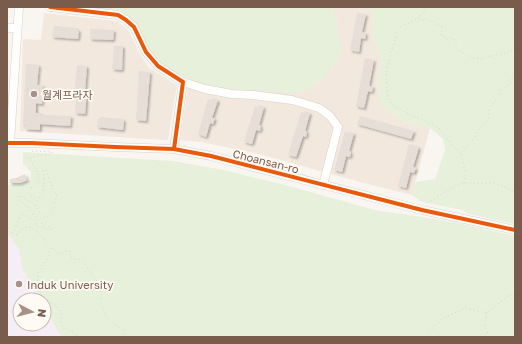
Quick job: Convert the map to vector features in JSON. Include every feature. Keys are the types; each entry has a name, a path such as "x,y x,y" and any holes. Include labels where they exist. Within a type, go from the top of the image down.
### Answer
{"street":[{"path":"9,143 19,7"},
{"path":"50,7 118,15 134,27 146,52 158,66 183,82 205,89 232,94 292,100 319,108 330,116 338,127 323,185"},
{"path":"7,28 17,28"},
{"path":"174,149 183,82"},
{"name":"Choansan-ro","path":"9,143 174,149 212,156 422,210 515,230"}],"path":[{"path":"427,7 420,16 398,29 386,71 388,98 397,108 434,124 439,128 453,146 461,153 466,174 464,183"},
{"path":"420,16 420,20 434,21 438,26 442,26 441,35 444,35 446,40 453,38 460,51 467,55 481,59 512,51 515,48"},
{"path":"461,153 473,140 481,126 489,119 488,111 492,104 499,98 500,91 509,85 515,74"},
{"path":"14,233 22,213 32,219 38,227 52,230 52,228 42,224 28,207 19,200 18,196 32,202 44,218 52,214 57,194 54,192 46,170 43,170 45,180 44,188 37,201 27,192 39,181 38,173 29,160 37,155 52,154 52,152 32,151"},
{"path":"427,204 454,186 464,183 494,183 515,193"},
{"path":"7,233 17,234 20,230 31,227 39,233 59,254 68,250 71,253 71,258 82,260 101,287 101,305 107,316 114,324 122,328 126,337"},
{"path":"52,248 49,250 49,258 38,274 39,289 45,300 58,307 62,312 62,325 65,329 80,337"},
{"path":"489,337 484,324 487,313 508,296 515,294"},
{"path":"424,337 443,318 466,308 487,313"}],"shaded area":[{"path":"334,7 359,7 373,11 372,35 382,60 377,85 404,122 430,128 412,195 255,153 201,142 180,140 189,79 224,88 309,90 330,72 341,55 339,31 332,9"},
{"path":"44,13 117,21 128,30 148,67 177,85 168,140 20,131 23,39 41,40"},
{"name":"Induk University","path":"7,236 9,236 19,249 22,268 36,292 12,292 12,332 52,332 52,321 61,337 7,337"}],"green space":[{"path":"80,7 334,7 332,9 339,31 341,55 330,72 309,90 289,93 224,88 189,79 165,68 151,55 135,24 120,10"},
{"path":"359,7 515,7 515,224 469,214 462,210 422,202 412,195 416,182 435,179 445,150 443,139 430,128 404,122 379,104 377,85 382,60 372,35 373,11"},
{"path":"23,152 172,161 224,170 289,186 378,211 453,222 515,236 515,337 61,337 52,321 52,292 36,292 22,268 19,249 9,236 7,236 7,185 23,184 30,180 31,173 23,163"}],"building":[{"path":"357,13 366,14 362,32 366,33 365,39 361,38 359,52 350,50"},
{"path":"54,26 77,28 77,30 79,30 78,39 52,37"},
{"path":"90,29 114,30 113,40 90,39"},
{"path":"114,46 123,46 122,70 112,69"},
{"path":"365,58 374,60 369,86 373,86 372,92 368,91 364,108 356,106"},
{"name":"월계프라자","path":"26,64 39,65 37,85 43,85 42,104 36,103 36,113 41,113 41,115 71,116 70,126 40,124 40,130 25,129 26,125 23,125"},
{"path":"77,65 87,66 85,114 75,113"},
{"path":"139,71 150,72 146,121 136,120"},
{"path":"213,98 218,100 212,118 215,118 213,124 210,123 206,137 198,134 208,99 212,100"},
{"path":"259,105 264,107 259,125 261,126 260,131 256,130 252,144 244,142 255,106 258,107"},
{"path":"305,111 310,113 305,131 307,131 306,137 303,136 296,157 288,155 301,112 304,113"},
{"path":"360,116 414,131 411,139 357,124"},
{"path":"100,117 123,119 123,130 97,127 98,118 99,119"},
{"path":"345,132 354,133 349,151 351,152 350,157 346,156 342,172 334,170"},
{"path":"409,144 419,147 413,167 416,168 414,173 410,172 406,188 398,186"},
{"path":"25,174 27,180 20,183 10,183 10,179"}],"cycle path":[{"path":"50,7 118,15 134,27 146,52 158,66 183,82 174,149"},
{"path":"7,143 174,149 211,156 422,210 515,230"}],"place":[{"name":"월계프라자","path":"34,94"},
{"name":"Induk University","path":"19,284"}]}
